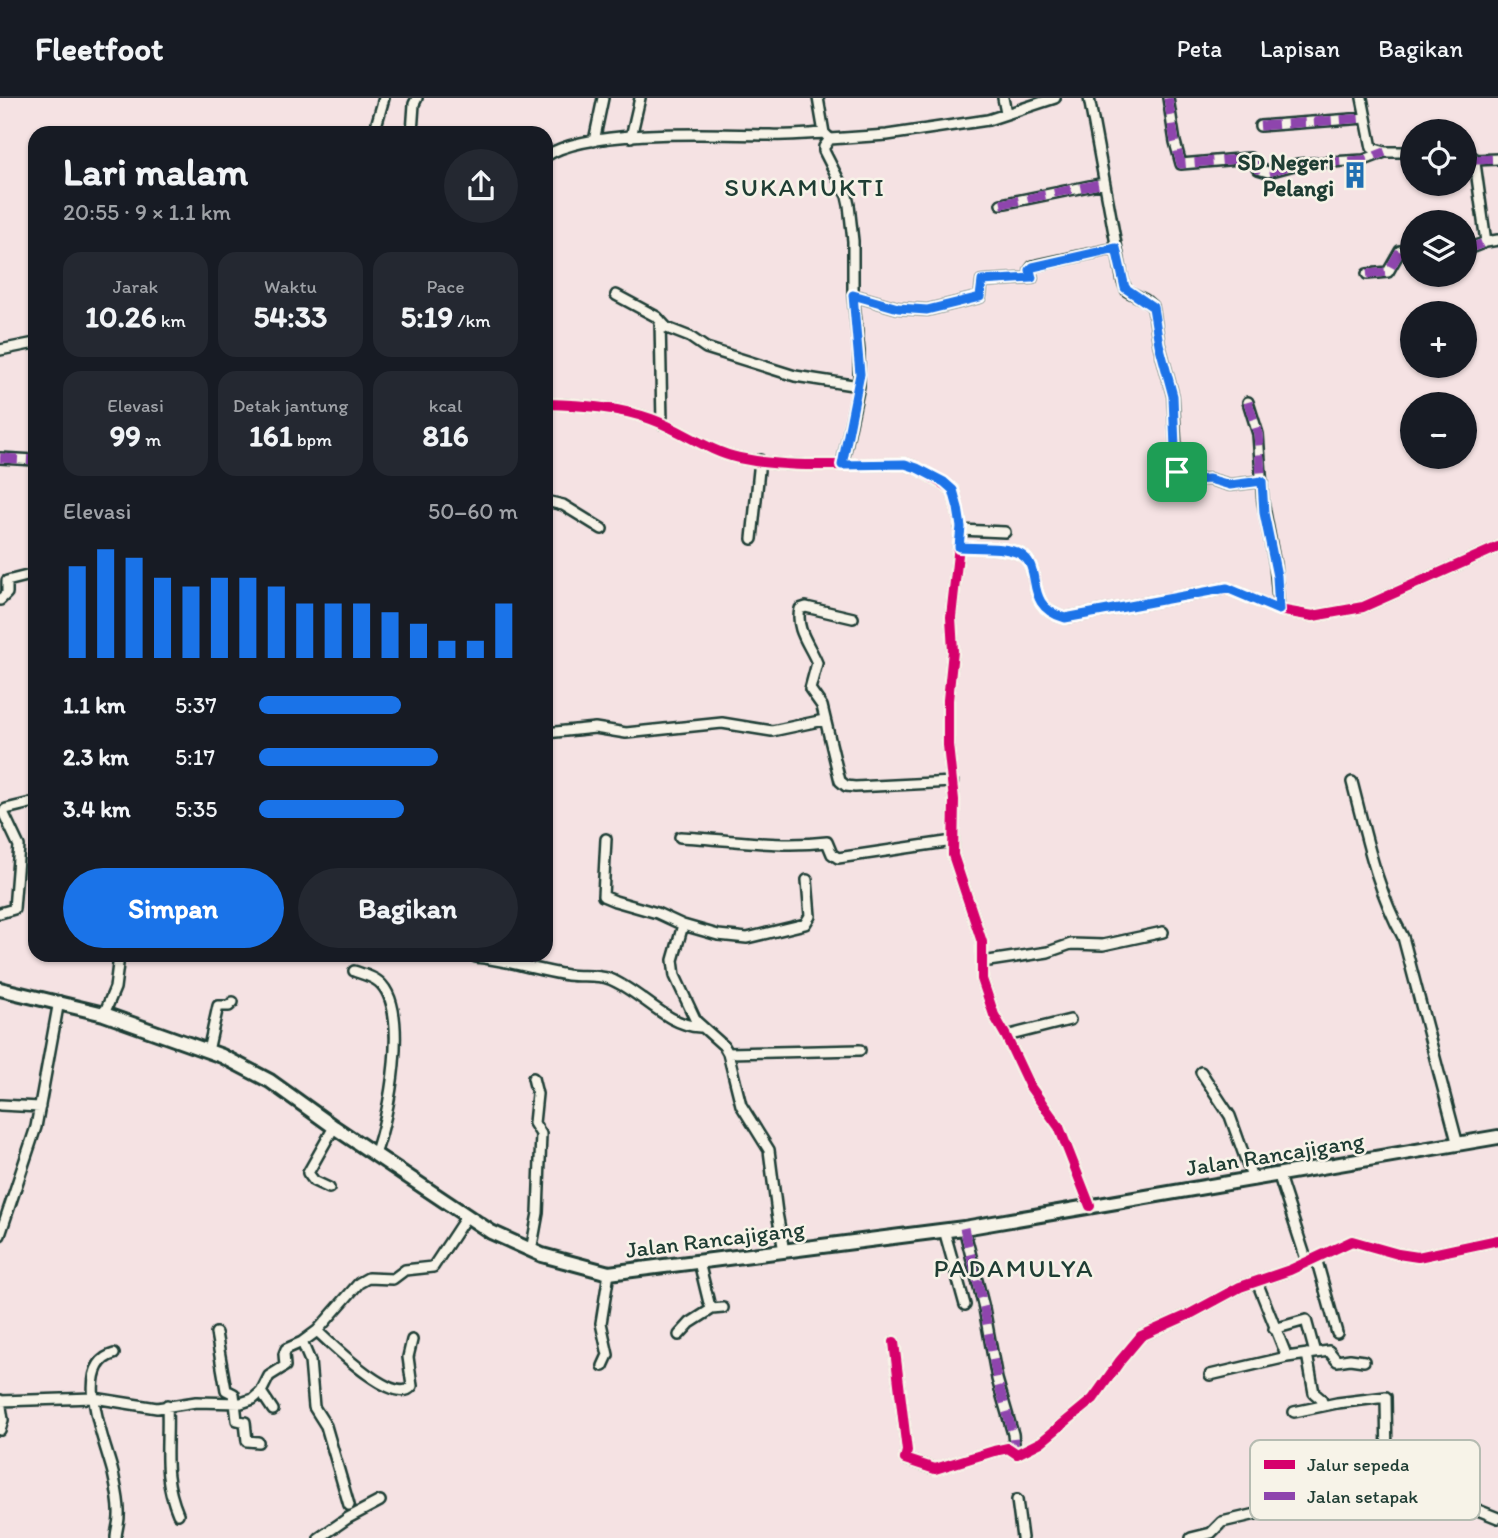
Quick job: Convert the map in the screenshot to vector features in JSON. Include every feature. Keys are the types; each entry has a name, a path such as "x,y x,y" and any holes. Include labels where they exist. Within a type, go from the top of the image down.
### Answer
{"main road":[{"name":"Jalan Rancajigang","path":"0,989 59,1001 104,1014 208,1051 270,1081 466,1217 531,1251 609,1273 964,1228 1498,1137"}],"street":[{"path":"376,126 384,98"},
{"path":"413,126 417,98"},
{"path":"594,141 603,98"},
{"path":"631,137 640,98"},
{"path":"818,98 827,136 824,152 847,196 851,219 859,386 842,465"},
{"path":"1003,98 1006,113"},
{"path":"553,152 562,146 594,141 679,134 827,136 929,130 988,120 1055,98"},
{"path":"1089,98 1125,288 1153,307 1159,344 1173,396 1175,448 1180,478 1183,481 1209,479 1230,485 1262,481"},
{"path":"1168,98 1181,164 1250,158 1258,169 1268,172 1298,164 1364,160 1385,152"},
{"path":"1362,98 1372,148 1385,152 1400,152"},
{"path":"1260,127 1365,118"},
{"path":"1477,160 1498,159"},
{"path":"1477,180 1486,242"},
{"path":"1001,204 1104,183"},
{"path":"1477,247 1498,240"},
{"path":"853,295 898,308 927,310 980,297 982,281 1032,278 1030,270 1033,267 1116,248"},
{"path":"1367,274 1388,272 1400,251"},
{"path":"615,295 660,320 667,328 690,337 706,348 795,376 859,386"},
{"path":"660,320 662,424"},
{"path":"0,350 28,344"},
{"path":"1248,402 1258,429 1264,513 1277,576 1279,610"},
{"path":"553,404 606,408 651,419 720,453 760,460 793,464 905,464 944,482 953,490 960,530 951,617 953,650 948,700 948,745 953,782 953,855 982,942 982,979 985,992 1029,1085 1062,1134 1090,1206"},
{"path":"0,458 28,460"},
{"path":"752,539 760,460"},
{"path":"553,503 563,505 602,529"},
{"path":"960,530 1005,532"},
{"path":"959,547 1014,551 1024,555 1032,570 1042,605 1054,615 1065,618 1227,588 1279,610 1313,615 1363,607 1498,547"},
{"path":"0,600 7,593 4,582 28,576"},
{"path":"853,618 806,607 800,609 799,613 803,635 817,663 809,687 820,701 839,778 846,786 884,787 953,782"},
{"path":"553,732 600,728 625,733 722,723 772,731 824,720"},
{"path":"1352,782 1375,873 1391,915 1403,937 1458,1145"},
{"path":"0,913 14,909 20,849 2,808 28,803"},
{"path":"680,837 700,836 723,842 766,844 827,842 832,854 838,858 953,841"},
{"path":"606,839 603,896 718,935 747,938 802,926 810,916 807,880"},
{"path":"683,925 673,960 674,970 701,1027 728,1052 741,1105 769,1150 784,1251"},
{"path":"982,962 1048,952 1071,944 1103,945 1163,932"},
{"path":"104,1014 115,988 118,962"},
{"path":"512,962 570,975 607,978 633,991 667,1016 684,1024 701,1027"},
{"path":"354,971 380,983 390,1000 394,1020 394,1074 388,1111 374,1154"},
{"path":"0,1235 36,1127 59,1001"},
{"path":"208,1051 218,1006 229,1006 233,1002"},
{"path":"1006,1036 1070,1020"},
{"path":"728,1052 860,1050"},
{"path":"1201,1072 1230,1115 1253,1180"},
{"path":"531,1251 538,1213 541,1134 534,1123 537,1094 533,1078"},
{"path":"0,1105 40,1107"},
{"path":"329,1188 314,1181 308,1173 334,1127"},
{"path":"1279,1176 1337,1333"},
{"path":"0,1430 3,1420 0,1401 94,1398 151,1408 196,1402 249,1401 261,1392 269,1376 285,1366 286,1349 317,1331 364,1280 373,1277 393,1279 405,1270 433,1267 466,1217"},
{"path":"964,1228 1014,1443"},
{"path":"944,1230 965,1305"},
{"path":"894,1342 905,1459 935,1469 1008,1448 1014,1443 1041,1442 1093,1399 1141,1336 1308,1256 1352,1241 1395,1254 1418,1257 1498,1240"},
{"path":"699,1262 706,1296 712,1309"},
{"path":"603,1366 608,1354 600,1323 609,1273"},
{"path":"1257,1282 1287,1357"},
{"path":"679,1335 690,1323 712,1309 723,1308"},
{"path":"1274,1329 1306,1320 1314,1393 1321,1398 1323,1405"},
{"path":"317,1331 375,1380 403,1392 412,1386 408,1357 412,1340"},
{"path":"216,1333 226,1390 233,1393 237,1420 246,1422 247,1441 258,1443"},
{"path":"302,1342 310,1361 314,1407 326,1426 349,1505"},
{"path":"1210,1375 1287,1357 1329,1351 1337,1361 1364,1361"},
{"path":"114,1354 98,1364 94,1398 96,1416 113,1472 119,1508 116,1538"},
{"path":"261,1392 273,1410"},
{"path":"1294,1412 1323,1405 1385,1397 1386,1440"},
{"path":"167,1405 167,1481 178,1514"},
{"path":"1017,1500 1022,1538"},
{"path":"319,1538 380,1501"},
{"path":"1480,1512 1498,1518"},
{"path":"1191,1538 1212,1533 1222,1522 1250,1515"}],"marked path":[{"path":"1168,98 1181,164 1250,158 1258,169 1268,172 1298,164 1364,160 1385,152"},
{"path":"1260,126 1365,118"},
{"path":"1477,160 1498,159"},
{"path":"1001,204 1104,183"},
{"path":"1477,245 1486,242"},
{"path":"853,295 898,308 927,310 980,297 982,281 1032,278 1030,270 1033,266 1116,248"},
{"path":"1367,274 1388,272 1400,251"},
{"path":"1248,402 1258,434 1263,502 1275,565 1279,610"},
{"path":"0,458 28,460"},
{"path":"964,1228 984,1308 997,1379 1013,1434 1015,1453"}],"cycle path":[{"path":"553,404 599,407 638,415 727,455 760,462 801,465 905,464 917,468 953,490 961,527 951,617 953,651 948,700 948,745 954,800 953,855 982,942 982,979 994,1015 1029,1085 1059,1127 1090,1206"},
{"path":"959,547 999,549 1020,554 1031,568 1043,605 1065,618 1227,588 1279,610 1313,616 1363,607 1498,547"},
{"path":"894,1342 907,1451 905,1459 935,1469 1008,1448 1017,1454 1041,1442 1093,1399 1141,1336 1240,1287 1290,1270 1352,1241 1418,1257 1498,1240"}],"place":[{"name":"SD Negeri Pelangi","path":"1355,175"}],"district":[{"name":"SUKAMUKTI","path":"805,187"},
{"name":"PADAMULYA","path":"1014,1268"}],"route":[{"path":"1116,248 1125,288 1153,307 1159,344 1173,396 1177,472 1183,481 1199,478 1230,485 1262,481 1264,513 1277,576 1279,610 1227,588 1065,618 1054,615 1042,605 1032,570 1024,555 1014,551 959,547 961,527 958,508 953,490 944,482 905,464 842,465 860,374 853,295 898,308 927,310 980,297 982,281 1032,278 1030,270 1033,267 1116,248"}]}
